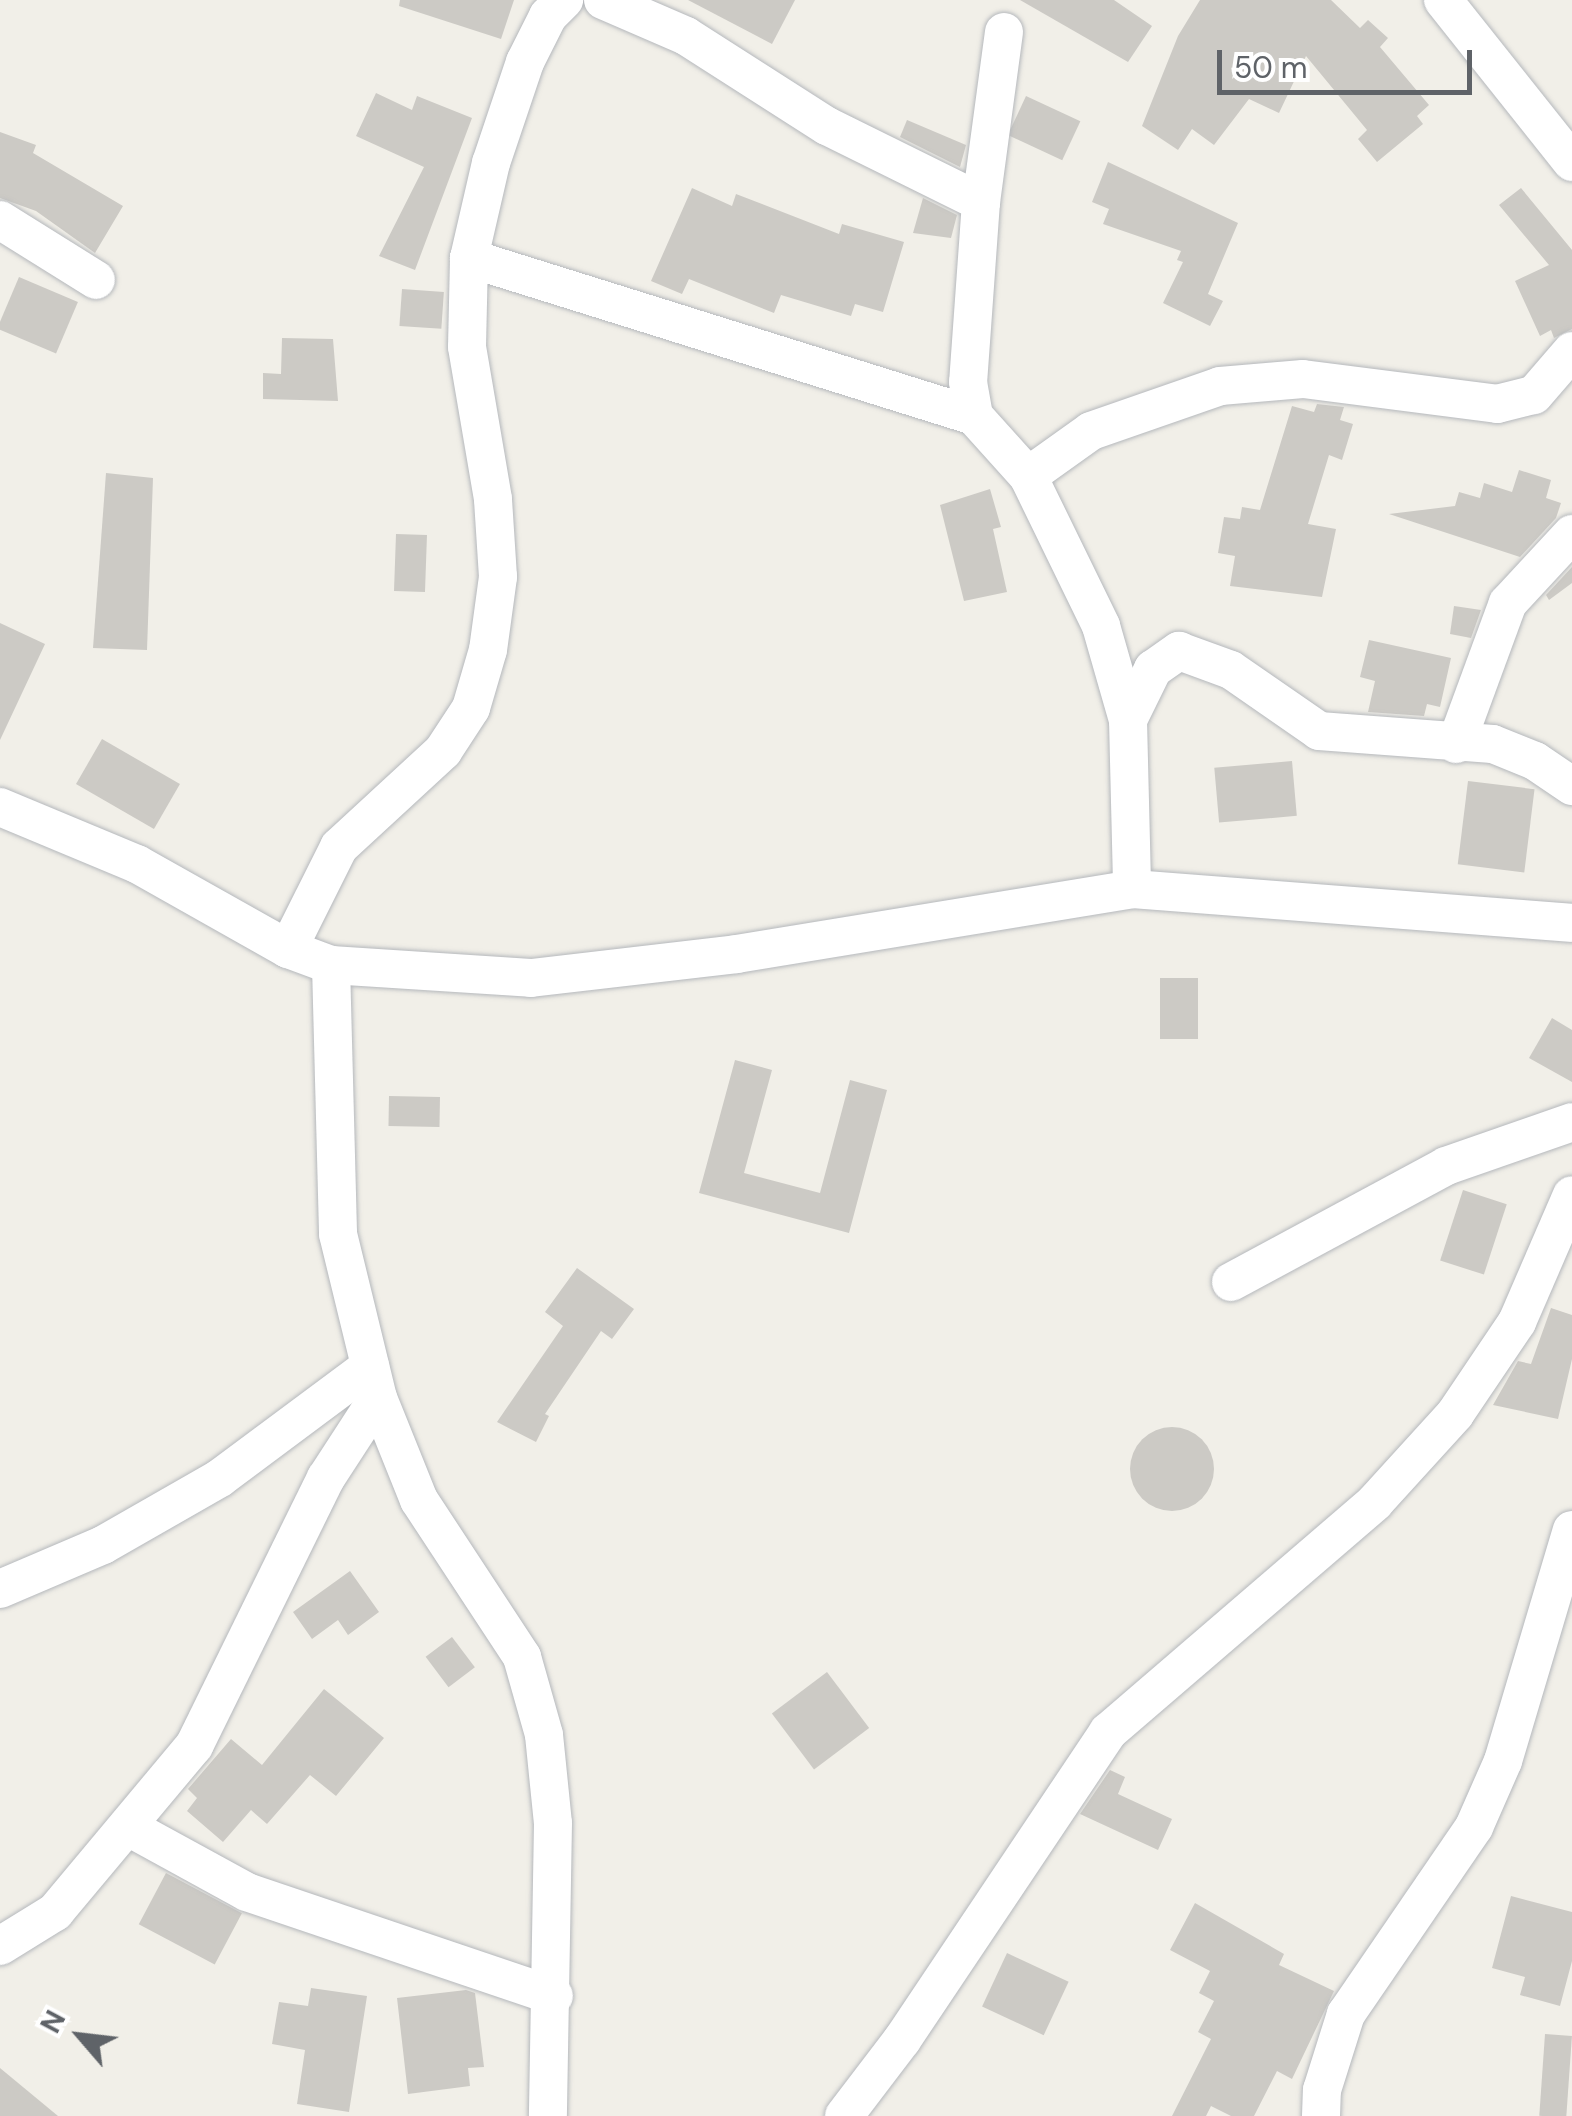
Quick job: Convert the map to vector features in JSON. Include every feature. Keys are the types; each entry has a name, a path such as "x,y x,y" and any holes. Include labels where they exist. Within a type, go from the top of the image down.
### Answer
{"street":[{"path":"288,949 340,847 443,752 471,708 488,650 498,577 493,499 468,347 469,258 491,163 526,62 548,16 564,0"},
{"path":"603,0 686,36 827,126 981,202"},
{"path":"1443,0 1572,162"},
{"path":"974,416 968,382 981,202 1004,32"},
{"path":"0,220 96,280"},
{"path":"469,258 974,416 1028,476 1101,626 1128,720 1132,889"},
{"path":"1028,476 1091,432 1220,386 1303,379 1497,404 1534,396 1572,351"},
{"path":"1456,744 1508,603 1572,534"},
{"path":"1128,720 1154,670 1179,651 1231,670 1318,731 1512,750 1572,786"},
{"path":"0,807 137,864 288,949 331,965 531,978 736,954 1132,889 1572,923"},
{"path":"331,965 330,1100 338,1234 374,1382 419,1500 522,1657 544,1735 553,1823 554,1996 548,2116"},
{"path":"1231,1282 1446,1166 1572,1122"},
{"path":"844,2116 902,2040 1108,1732 1375,1502 1455,1414 1517,1322 1572,1196"},
{"path":"0,1590 103,1545 374,1382"},
{"path":"0,1946 55,1912 130,1828 194,1746 374,1382"},
{"path":"1321,2116 1322,2090 1346,2014 1474,1826 1503,1760 1572,1530"},
{"path":"130,1828 247,1892 554,1996"}],"building":[{"path":"400,0 514,0 501,39 399,6"},
{"path":"688,0 795,0 772,44"},
{"path":"1020,0 1114,0 1152,26 1128,62"},
{"path":"1200,0 1331,0 1360,28 1368,20 1388,38 1380,47 1429,105 1417,116 1423,124 1377,162 1358,139 1367,130 1306,56 1279,113 1249,99 1214,145 1192,129 1178,150 1142,126 1178,36"},
{"path":"376,93 412,110 417,96 472,118 415,270 379,256 424,167 356,136"},
{"path":"1026,96 1080,121 1062,160 1008,135"},
{"path":"907,120 966,145 960,167 900,137"},
{"path":"0,132 36,145 33,153 123,206 95,253 36,211 0,198"},
{"path":"1108,162 1238,223 1208,294 1223,301 1210,326 1163,303 1183,262 1177,260 1181,251 1103,224 1109,209 1092,202"},
{"path":"692,188 732,206 736,194 839,234 842,224 904,242 883,312 855,304 851,316 781,295 774,313 689,279 682,294 651,281"},
{"path":"1521,188 1572,250 1572,329 1554,338 1551,330 1540,336 1515,281 1549,265 1499,205"},
{"path":"923,198 957,215 951,238 913,233"},
{"path":"19,277 78,302 56,354 0,330"},
{"path":"402,289 444,292 441,329 399,326"},
{"path":"282,338 333,339 338,401 263,399 263,373 281,374"},
{"path":"1317,404 1344,407 1340,420 1353,424 1342,460 1329,455 1308,524 1336,529 1322,597 1230,586 1235,556 1218,553 1224,517 1240,519 1242,507 1260,510 1292,406 1314,412"},
{"path":"1519,470 1551,480 1546,498 1561,503 1556,518 1520,557 1389,514 1455,506 1459,492 1480,498 1484,483 1512,492"},
{"path":"106,473 153,478 147,650 93,648"},
{"path":"990,489 1001,527 993,529 1007,592 964,601 940,505"},
{"path":"396,534 427,535 425,592 394,591"},
{"path":"1572,567 1572,583 1549,600 1546,595"},
{"path":"1454,606 1481,610 1471,638 1450,634"},
{"path":"0,623 45,644 0,740"},
{"path":"1369,640 1451,658 1440,707 1427,704 1424,716 1368,712 1375,681 1360,677"},
{"path":"102,739 180,784 154,829 76,784"},
{"path":"1292,761 1297,816 1219,823 1214,768"},
{"path":"1468,781 1535,789 1524,873 1458,864"},
{"path":"1160,978 1198,978 1198,1039 1160,1039"},
{"path":"1552,1018 1572,1030 1572,1082 1529,1058"},
{"path":"735,1060 772,1070 744,1173 820,1193 850,1080 887,1090 849,1233 699,1193"},
{"path":"389,1096 440,1097 439,1127 388,1126"},
{"path":"1463,1190 1507,1204 1484,1275 1440,1260"},
{"path":"577,1268 634,1309 612,1339 601,1331 545,1414 549,1416 536,1442 497,1422 563,1326 545,1312"},
{"path":"1551,1308 1572,1315 1572,1359 1558,1419 1493,1405 1518,1361 1531,1364"},
{"path":"1164,1427 1180,1427 1196,1434 1207,1445 1214,1469 1211,1485 1202,1499 1180,1511 1164,1511 1148,1504 1137,1493 1130,1477 1130,1461 1137,1445 1148,1434"},
{"path":"350,1571 379,1612 348,1635 338,1620 312,1639 293,1612"},
{"path":"452,1637 475,1667 449,1687 426,1657"},
{"path":"827,1672 869,1728 814,1769 772,1714"},
{"path":"324,1689 384,1738 336,1796 310,1775 267,1824 251,1810 223,1842 187,1811 197,1798 188,1789 231,1739 262,1765"},
{"path":"1110,1770 1125,1777 1118,1794 1172,1819 1158,1850 1080,1814"},
{"path":"166,1873 242,1913 215,1965 139,1924"},
{"path":"1511,1896 1572,1912 1572,1961 1560,2006 1520,1995 1525,1977 1492,1968"},
{"path":"1195,1903 1284,1954 1279,1965 1334,1991 1292,2079 1277,2071 1254,2116 1231,2116 1211,2106 1206,2116 1172,2116 1211,2039 1198,2032 1214,2001 1199,1993 1210,1971 1170,1950"},
{"path":"1007,1953 1069,1982 1044,2035 982,2006"},
{"path":"311,1988 367,1996 349,2112 297,2104 305,2050 272,2044 279,2002 308,2006"},
{"path":"466,1990 475,1993 484,2067 468,2068 470,2086 408,2094 397,1998"},
{"path":"1545,2034 1572,2036 1566,2116 1539,2116"},
{"path":"0,2068 58,2116 0,2116"}]}
